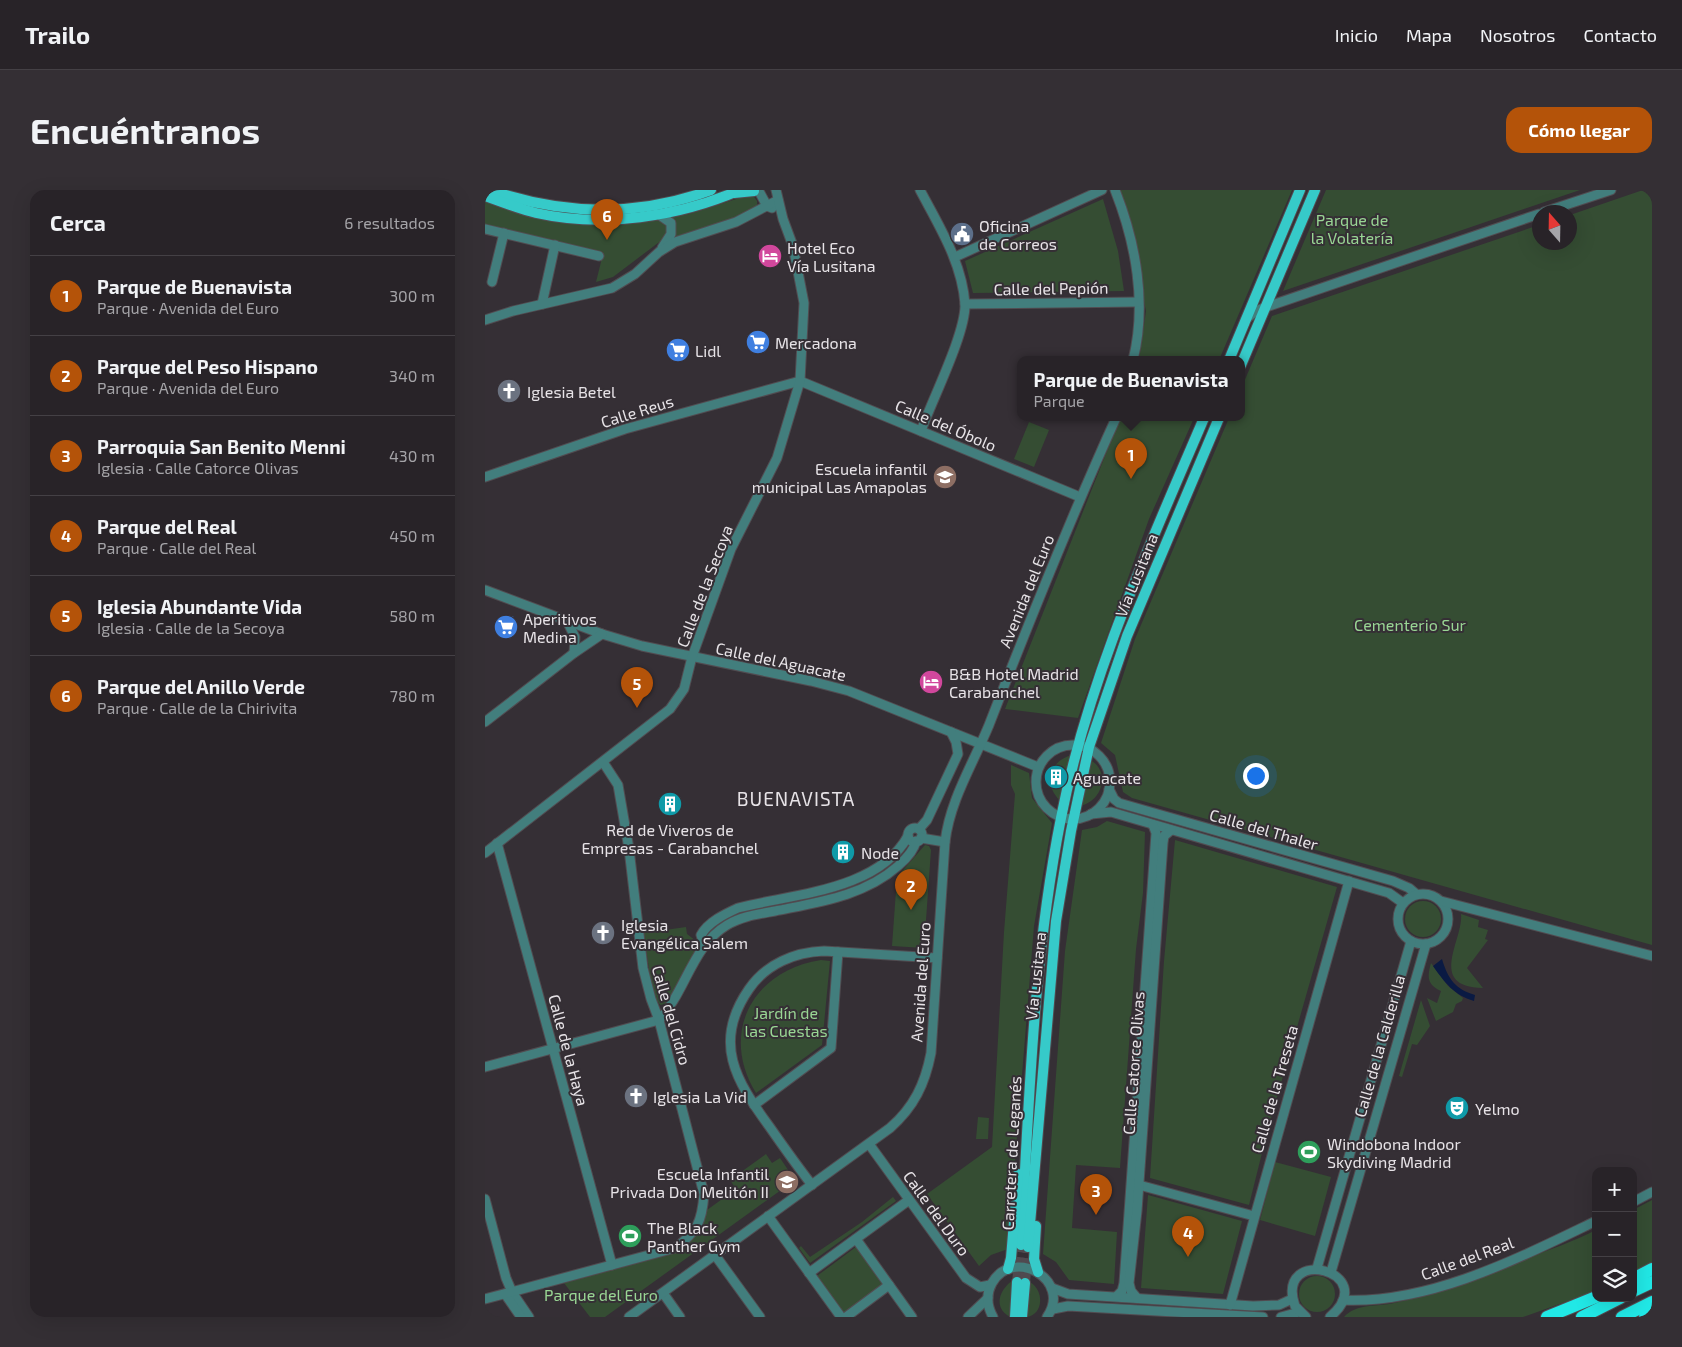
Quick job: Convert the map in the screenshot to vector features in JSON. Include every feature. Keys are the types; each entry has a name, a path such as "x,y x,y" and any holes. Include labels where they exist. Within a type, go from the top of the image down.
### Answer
{"highway":[{"path":"1637,1278 1652,1269"},
{"path":"1637,1290 1652,1282"},
{"path":"1548,1316 1592,1299"},
{"path":"1582,1317 1612,1302"},
{"path":"1622,1317 1652,1302"},
{"path":"1645,1317 1652,1313"}],"main road":[{"path":"490,190 520,200 569,209 604,210 656,206 711,190"},
{"path":"1231,356 1301,190"},
{"path":"1245,356 1315,190"},
{"path":"485,196 538,213 575,218 606,219 658,214 684,209 736,191 759,191"},
{"name":"Vía Lusitana","path":"1031,1062 1045,926 1061,817 1084,746 1110,647 1147,551 1203,421"},
{"name":"Vía Lusitana","path":"1041,1079 1056,922 1074,819 1084,746 1127,636 1218,421"},
{"path":"1008,1269 1011,1258 1026,1076 1031,1062"},
{"name":"Carretera de Leganés","path":"1031,1062 1024,1246 1041,1079"},
{"path":"1038,1272 1034,1253 1044,1104 1041,1079"},
{"path":"1015,1317 1021,1282 1022,1317"}],"street":[{"name":"Calle de la Secoya","path":"485,853 670,709 684,689 693,657 731,550 777,458 800,380 804,303 793,246 783,219 776,190"},
{"path":"920,190 955,257 965,304 959,335 921,431"},
{"path":"955,257 1102,190"},
{"path":"1115,190 1128,222 1137,266 1138,302 1133,356"},
{"path":"1565,205 1611,190"},
{"path":"759,191 767,206 775,209 783,219"},
{"path":"754,214 761,203 759,191"},
{"path":"485,320 542,304 612,288 635,274 659,252 675,242 754,214 778,200"},
{"path":"658,214 671,223 672,229 659,252"},
{"path":"1246,319 1256,311 1266,307 1532,216"},
{"path":"485,229 599,256"},
{"path":"492,282 504,233"},
{"path":"542,304 555,245"},
{"name":"Calle del Pepión","path":"965,304 1138,302"},
{"name":"Calle del Óbolo","path":"800,380 1080,497"},
{"name":"Calle Reus","path":"485,477 625,429 800,380"},
{"name":"Avenida del Euro","path":"629,1317 869,1144 902,1117 922,1086 931,1053 945,842 951,812 1080,497 1115,421"},
{"name":"Calle del Aguacate","path":"485,590 602,634 693,657 811,681 849,691 1038,767"},
{"path":"567,621 575,637 574,653"},
{"path":"485,722 574,653 602,634"},
{"path":"485,1067 659,1020 671,1008 704,946 727,925 745,917 828,900 863,889 880,881 908,857 927,820 958,754 956,742 951,731"},
{"path":"1074,819 1061,817 1047,809 1040,799 1036,788 1038,767 1046,756 1056,748 1084,746 1106,764 1109,775 1109,789 1104,804 1091,814"},
{"name":"Calle del Cidro","path":"485,1300 675,1248 688,1238 698,1226 703,1210 704,1194 659,1020 643,968 629,849 618,786 603,762"},
{"name":"Calle del Thaler","path":"1109,789 1113,799 1119,803 1393,881 1416,894"},
{"name":"Calle del Thaler","path":"1074,819 1091,814 1111,812 1392,894 1403,903"},
{"name":"Calle Catorce Olivas","path":"1117,1296 1122,1291 1125,1264 1156,833 1153,825"},
{"path":"704,946 701,935 703,930 724,915 738,908 844,884 866,876 894,856 908,836 910,829 919,836 945,842"},
{"name":"Calle Catorce Olivas","path":"1137,1298 1131,1290 1129,1283 1139,1185 1163,844 1164,836 1171,830"},
{"path":"908,836 911,841 919,836"},
{"name":"Calle de la Haya","path":"497,844 612,1265"},
{"name":"Calle de la Treseta","path":"1230,1305 1349,881"},
{"path":"1441,901 1447,910 1448,922 1445,932 1436,940 1425,944 1411,942 1402,934 1398,922 1399,910 1403,903 1416,894 1430,894 1441,901 1652,956"},
{"name":"Calle de la Calderilla","path":"1317,1268 1411,942"},
{"name":"Calle de la Calderilla","path":"1331,1272 1425,944"},
{"path":"812,1185 743,1089 732,1059 733,1027 743,998 753,984 778,963 808,952 937,958"},
{"path":"754,1105 831,1048 838,952"},
{"name":"Calle del Duro","path":"869,1144 966,1278 980,1287 990,1285"},
{"path":"1139,1185 1254,1216"},
{"path":"1637,1200 1652,1192"},
{"path":"485,1199 508,1293 521,1317"},
{"path":"809,1273 909,1200"},
{"path":"768,1216 841,1317"},
{"name":"Calle del Real","path":"1343,1300 1382,1300 1430,1289 1504,1262 1592,1223"},
{"path":"856,1239 912,1317"},
{"path":"715,1254 760,1317"},
{"path":"993,1317 988,1298 990,1285 998,1275 1008,1269 1023,1267 1038,1272 1052,1288 1068,1294 1230,1305 1279,1305 1292,1299"},
{"path":"1281,1317 1303,1314 1292,1299 1293,1288 1297,1278 1306,1271 1317,1268 1331,1272 1341,1284 1343,1300 1339,1310 1330,1317"},
{"path":"846,1317 889,1286"},
{"path":"1047,1317 1053,1308 1052,1288"},
{"path":"508,1293 529,1317"},
{"path":"663,1293 680,1317"},
{"path":"968,1317 988,1298"},
{"path":"1053,1308 1068,1306 1263,1317"}],"green space":[{"path":"1120,190 1292,190 1221,356 1140,356 1146,311"},
{"name":"Parque de la Volatería","path":"1326,190 1580,190 1532,205 1283,291"},
{"name":"Cementerio Sur","path":"1643,190 1652,190 1652,945 1132,798 1123,792 1115,755 1101,743 1135,639 1228,421 1245,421 1245,380 1272,316 1532,227 1532,250 1577,250 1577,213"},
{"path":"752,194 757,201 757,206 733,220 658,243 613,277 596,282 601,262 600,253 485,226 485,201 546,220 587,224 689,214"},
{"path":"1103,199 1118,251 1124,291 973,293 965,261"},
{"path":"1119,421 1193,421 1149,519 1078,718 1005,709"},
{"path":"1029,422 1049,430 1034,467 1014,459"},
{"path":"1071,755 1060,801 1051,788 1050,781 1052,773 1058,782 1060,781 1056,773 1064,768 1062,766 1052,772 1059,761"},
{"path":"1092,761 1101,773 1101,787 1093,799 1080,806"},
{"path":"1011,765 1029,773 1032,798 1052,823 1034,926 1008,1249 991,1255 979,1266 927,1194 992,1147 1004,932 1015,794 1011,785"},
{"path":"1107,821 1145,832 1143,893 1136,949 1120,1168 1076,1165 1072,1228 1117,1232 1114,1284 1069,1280 1056,1262 1043,1254 1065,951 1082,830 1097,827"},
{"path":"1175,840 1337,887 1268,1129 1249,1205 1150,1178 1164,961"},
{"path":"925,845 929,846 931,850 924,948 892,946 897,877"},
{"path":"1423,901 1435,907 1441,919 1435,931 1423,937 1411,931 1405,919 1411,907"},
{"path":"1461,914 1479,920 1478,927 1488,930 1485,939 1488,940 1467,968 1483,988 1466,986 1456,980 1452,971 1452,960"},
{"path":"686,927 687,934 700,944 667,1004 660,1005 652,992 644,933"},
{"name":"Jardín de las Cuestas","path":"821,960 830,961 822,1045 756,1093 745,1070 741,1048 742,1027 749,1008 761,991 777,977 797,966"},
{"path":"1431,963 1448,986 1463,998 1462,1001 1456,1004 1453,1012 1436,1021 1427,998 1437,1003 1441,991 1436,989 1429,980"},
{"path":"1421,1000 1430,1026 1417,1045 1412,1044 1402,1077 1399,1076"},
{"path":"978,1117 989,1118 988,1139 976,1139"},
{"name":"Parque del Euro","path":"766,1154 772,1163 780,1158 795,1180 605,1317 590,1317 564,1283 672,1254 697,1234 702,1227 707,1210 736,1189 730,1180"},
{"path":"1275,1162 1331,1177 1315,1236 1260,1220"},
{"path":"1148,1195 1242,1221 1223,1294 1141,1288"},
{"path":"893,1197 896,1201 810,1263 799,1248 801,1246 810,1257 862,1222"},
{"path":"1652,1200 1652,1265 1637,1273 1637,1212 1637,1208"},
{"path":"1592,1232 1592,1292 1523,1317 1344,1317 1361,1307 1411,1299 1460,1284"},
{"path":"856,1247 883,1284 844,1313 817,1276"},
{"path":"1317,1276 1330,1281 1335,1294 1330,1307 1317,1312 1304,1307 1299,1294 1304,1281"},
{"path":"1013,1280 1010,1317 1001,1308 1000,1298 1005,1288"},
{"path":"1030,1282 1038,1290 1040,1301 1037,1311 1027,1317"}],"water":[{"path":"1442,959 1453,982 1462,990 1475,995 1474,1001 1455,992 1442,978 1433,966"}],"tunnel":[{"path":"1017,1282 1021,1245"},
{"path":"1025,1283 1028,1247"}],"place":[{"name":"Oficina de Correos","path":"962,234"},
{"name":"Parque del Anillo Verde","path":"607,240"},
{"name":"Hotel Eco Vía Lusitana","path":"770,256"},
{"name":"Mercadona","path":"758,342"},
{"name":"Lidl","path":"678,350"},
{"name":"Iglesia Betel","path":"509,391"},
{"name":"Escuela infantil municipal Las Amapolas","path":"945,477"},
{"name":"Parque de Buenavista","path":"1131,479"},
{"name":"Aperitivos Medina","path":"506,627"},
{"name":"B&B Hotel Madrid Carabanchel","path":"931,682"},
{"name":"Iglesia Abundante Vida","path":"637,708"},
{"name":"Aguacate","path":"1056,777"},
{"name":"Red de Viveros de Empresas - Carabanchel","path":"670,804"},
{"name":"Node","path":"843,852"},
{"name":"Parque del Peso Hispano","path":"911,910"},
{"name":"Iglesia Evangélica Salem","path":"603,933"},
{"name":"Iglesia La Vid","path":"636,1096"},
{"name":"Yelmo","path":"1457,1108"},
{"name":"Windobona Indoor Skydiving Madrid","path":"1309,1152"},
{"name":"Escuela Infantil Privada Don Melitón II","path":"787,1182"},
{"name":"Parroquia San Benito Menni","path":"1096,1215"},
{"name":"The Black Panther Gym","path":"630,1236"},
{"name":"Parque del Real","path":"1188,1257"}],"district":[{"name":"BUENAVISTA","path":"796,798"}]}
